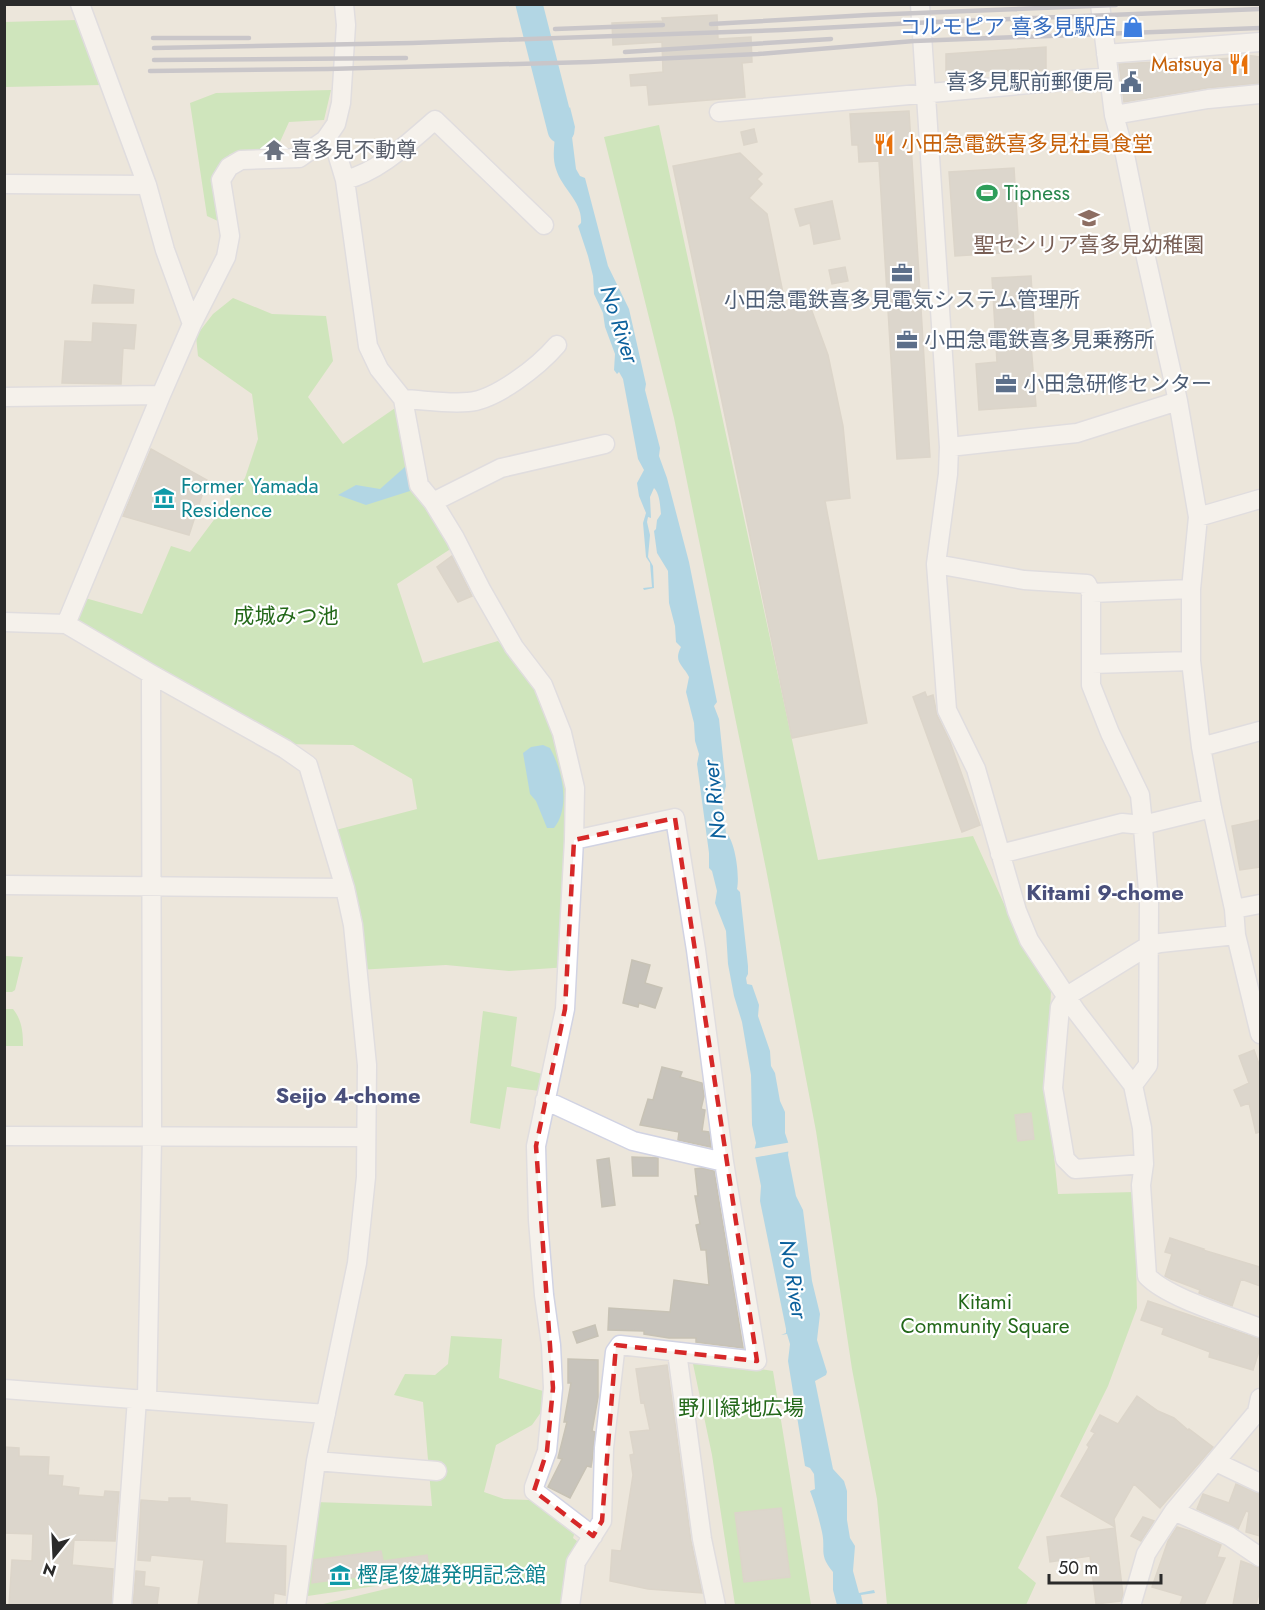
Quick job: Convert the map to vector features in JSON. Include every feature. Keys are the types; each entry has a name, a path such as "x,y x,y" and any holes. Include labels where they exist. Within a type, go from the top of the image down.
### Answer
{"street":[{"path":"80,4 147,185 165,249 192,324"},
{"path":"66,624 161,395 192,324 226,257 230,236 220,180 228,167 241,160 298,158 325,140 336,123 341,103 346,25 344,4"},
{"path":"920,4 949,447 948,474 936,564 947,710 975,770 1017,911 1029,940 1082,1020 1133,1085 1142,1128 1144,1164 1141,1185 1147,1276 1154,1283 1187,1299 1260,1328"},
{"path":"1100,4 1114,115 1125,155 1178,401 1198,517 1191,589 1191,661 1201,747 1234,909 1236,935 1259,1027"},
{"path":"1106,54 1260,42"},
{"path":"719,112 1108,77"},
{"path":"1114,115 1208,99 1260,94"},
{"path":"345,180 360,176 393,155 435,120 544,225"},
{"path":"325,140 336,150 345,180 368,346 380,369 403,399 419,485 433,502 455,538 514,647 543,685 562,733 575,788 565,1009 536,1146 538,1220 551,1345 553,1389 548,1452 534,1491 592,1536"},
{"path":"4,184 147,185"},
{"path":"403,399 470,402 504,389 543,361 557,345"},
{"path":"4,397 161,395"},
{"path":"949,447 1077,433 1178,401"},
{"path":"433,502 501,468 605,444"},
{"path":"1198,517 1260,499"},
{"path":"936,564 1024,580 1087,584 1091,593 1091,685 1110,733 1140,795 1143,825 1149,903 1148,1065 1133,1085"},
{"path":"1091,593 1191,589"},
{"path":"4,622 66,624 285,749 308,765 345,888 353,925 367,1065 366,1177 357,1263 316,1461 296,1605"},
{"path":"1091,664 1191,661"},
{"path":"122,1605 142,1399 152,1137 151,674"},
{"path":"1201,747 1260,731"},
{"path":"1000,854 1122,823 1143,825 1212,808"},
{"path":"570,1605 576,1562 602,1521 604,1448 615,1352 620,1345 757,1361 724,1162 696,950 675,818 574,840"},
{"path":"4,885 345,888"},
{"path":"1234,909 1260,904"},
{"path":"1144,1164 1075,1169 1065,1159 1053,1088 1060,1007 1067,996 1148,946 1236,935"},
{"path":"545,1100 633,1141 724,1162"},
{"path":"4,1136 366,1137"},
{"path":"677,1352 702,1539 716,1605"},
{"path":"4,1389 326,1414"},
{"path":"1131,1605 1146,1554 1174,1511 1257,1412 1260,1398"},
{"path":"316,1461 437,1471"},
{"path":"1216,1462 1260,1483"},
{"path":"1174,1511 1229,1536 1260,1557"}],"highlighted area":[{"path":"675,818 757,1361 616,1345 602,1521 593,1536 534,1491 547,1451 553,1388 536,1146 565,1009 574,840"}],"green space":[{"path":"77,20 101,85 5,87 4,22"},
{"path":"331,90 324,120 289,122 279,144 230,154 217,173 220,222 207,216 190,103 216,93"},
{"name":"Kitami Community Square","path":"659,125 818,860 973,836 1021,941 1051,990 1047,1089 1058,1194 1135,1192 1137,1308 1108,1386 1018,1568 1036,1583 1026,1605 887,1605 877,1499 852,1369 816,1131 766,869 674,418 604,137"},
{"name":"成城みつ池","path":"233,298 272,314 326,316 333,361 308,397 343,444 398,406 452,548 397,584 423,663 498,641 547,696 567,742 569,967 509,971 446,965 357,970 328,832 417,809 412,779 353,745 276,744 76,623 85,598 142,614 171,546 190,552 245,478 258,439 252,394 198,356 196,336 213,314"},
{"path":"5,956 23,957 15,990 12,992 5,992"},
{"path":"5,1009 13,1009 18,1017 23,1046 5,1046"},
{"path":"483,1011 517,1017 511,1066 546,1075 540,1091 507,1087 500,1129 470,1123"},
{"path":"451,1336 502,1339 499,1378 543,1391 544,1408 532,1425 496,1445 484,1492 504,1499 530,1500 576,1528 573,1538 582,1545 570,1605 319,1605 436,1577 301,1597 315,1502 432,1506 423,1402 394,1395 405,1374 435,1375 448,1364"},
{"name":"野川緑地広場","path":"692,1359 773,1371 811,1605 735,1605 712,1455"}],"water":[{"path":"545,94 557,95 559,112 566,112 570,107 575,127 572,137 576,169 580,176 585,178 608,266 629,309 646,384 645,390 660,448 659,456 689,562 717,702 714,706 719,719 726,786 722,801 726,833 732,843 737,867 737,889 740,892 748,966 747,984 752,985 759,1005 758,1016 770,1051 771,1066 785,1112 788,1155 796,1196 803,1210 812,1281 820,1314 817,1340 827,1372 815,1381 833,1469 844,1481 847,1491 847,1520 850,1538 855,1546 853,1571 859,1593 874,1590 875,1593 861,1595 863,1605 837,1605 833,1590 833,1572 824,1556 822,1532 810,1491 815,1489 814,1474 810,1468 805,1466 788,1361 790,1344 787,1334 781,1335 786,1333 786,1329 760,1201 761,1186 754,1151 756,1143 752,1125 751,1075 742,1022 728,964 726,931 715,903 717,891 712,871 709,868 697,764 699,754 686,692 689,677 678,660 681,647 676,642 675,626 669,603 668,571 657,553 654,531 661,514 659,500 654,488 650,497 651,518 648,517 647,522 650,535 648,557 653,566 654,588 644,590 643,588 652,587 643,523 646,513 639,496 637,483 644,470 638,459 623,379 619,372 617,374 614,370 615,354 605,327 603,313 594,294 593,276 578,226 581,223 581,215 576,202 556,169 555,122"},
{"path":"406,466 410,491 366,505 338,495 356,485 380,489"},
{"path":"543,745 550,748 563,788 562,810 554,828 547,828 536,801 530,794 523,753 531,747"}],"pier":[{"path":"792,1142 791,1151 752,1158 752,1149"}],"building":[{"path":"717,15 718,39 751,37 752,62 742,63 745,97 649,105 647,85 631,86 630,75 663,72 662,42 613,45 612,23 663,21 662,18"},
{"path":"1046,47 1046,70 986,71 946,75 946,54"},
{"path":"1245,55 1260,57 1260,83 1207,88 1124,102 1119,64 1236,58"},
{"path":"909,111 930,457 897,459 879,161 859,162 858,145 852,145 850,114"},
{"path":"754,129 757,142 744,145 741,132"},
{"path":"740,153 762,174 757,179 762,184 749,198 767,214 786,308 809,303 828,355 843,426 850,498 825,501 867,723 792,738 673,166"},
{"path":"1014,168 1019,252 955,256 949,172"},
{"path":"832,201 840,239 814,244 810,223 800,226 795,209"},
{"path":"845,267 848,281 832,284 829,270"},
{"path":"1031,276 1035,344 1031,345 1036,406 979,410 976,364 997,362 992,278"},
{"path":"94,285 134,290 133,303 92,303"},
{"path":"93,323 136,325 134,349 123,348 121,384 62,383 65,341 92,342"},
{"name":"Former Yamada Residence","path":"151,449 207,480 189,535 123,516"},
{"path":"452,556 472,596 458,602 437,567"},
{"path":"925,692 927,697 933,695 937,715 950,742 980,825 962,832 913,697"},
{"path":"1260,820 1260,867 1240,870 1232,826"},
{"path":"632,960 650,965 645,983 662,988 655,1008 639,1003 638,1007 623,1003"},
{"path":"1254,1050 1260,1067 1260,1132 1256,1133 1249,1103 1241,1106 1234,1090 1249,1083 1239,1056"},
{"path":"662,1067 682,1072 680,1077 702,1083 704,1096 701,1109 705,1110 702,1131 709,1132 711,1147 678,1140 679,1132 640,1125 648,1099 653,1100"},
{"path":"1031,1113 1034,1139 1018,1141 1015,1115"},
{"path":"632,1157 658,1158 658,1176 633,1176"},
{"path":"609,1158 615,1205 602,1207 597,1160"},
{"path":"695,1169 714,1171 743,1348 696,1342 696,1338 669,1338 644,1334 644,1331 608,1330 609,1308 670,1312 674,1280 709,1285 706,1250 701,1250 696,1225 700,1224 695,1196 698,1196"},
{"path":"1170,1238 1260,1267 1260,1286 1241,1279 1232,1306 1165,1276 1172,1254 1165,1252"},
{"path":"1148,1301 1260,1339 1260,1348 1253,1370 1209,1357 1210,1352 1162,1334 1164,1328 1141,1320"},
{"path":"595,1325 598,1336 577,1343 573,1332"},
{"path":"568,1359 598,1360 598,1397 592,1431 595,1432 591,1467 587,1466 570,1498 548,1487 562,1459 558,1458 567,1422 564,1422 571,1383 568,1383"},
{"path":"667,1365 691,1541 702,1593 648,1589 610,1581 612,1550 621,1551 633,1475 630,1455 634,1454 630,1432 650,1430 644,1402 641,1403 636,1369"},
{"path":"1137,1396 1158,1411 1174,1418 1213,1447 1160,1508 1134,1484 1114,1519 1115,1527 1061,1496 1089,1447 1087,1445 1095,1433 1091,1431 1100,1415 1118,1424"},
{"path":"4,1447 19,1448 19,1456 49,1457 48,1475 63,1476 62,1486 79,1488 78,1495 104,1497 105,1491 119,1492 115,1541 74,1540 72,1565 113,1569 111,1605 9,1605 12,1560 32,1561 33,1534 4,1533"},
{"path":"1236,1484 1260,1494 1260,1536 1246,1532 1249,1512 1246,1511 1238,1529 1197,1509 1203,1494 1229,1503"},
{"path":"169,1498 190,1498 190,1501 227,1505 225,1543 286,1546 285,1595 274,1593 273,1605 198,1605 204,1560 151,1555 150,1561 138,1560 141,1500 169,1502"},
{"path":"781,1508 790,1577 744,1582 735,1513"},
{"path":"1143,1517 1154,1521 1141,1541 1131,1536"},
{"path":"1177,1527 1221,1545 1217,1557 1225,1558 1204,1605 1180,1605 1183,1596 1152,1587 1168,1541"},
{"path":"1115,1528 1123,1595 1121,1601 1096,1604 1090,1556 1050,1562 1047,1537"},
{"name":"樫尾俊雄発明記念館","path":"381,1551 383,1561 427,1555 429,1567 312,1583 314,1560"},
{"path":"1241,1561 1260,1568 1260,1590 1256,1605 1233,1605"},
{"path":"136,1571 145,1572 144,1586 159,1588 157,1605 133,1605"}],"waterway":[{"name":"No River","path":"529,4 561,130"}],"railway":[{"path":"711,24 1116,5"},
{"path":"154,48 412,43 782,30 1260,9"},
{"path":"555,29 663,25"},
{"path":"150,71 589,62 758,54 914,41 1260,28"},
{"path":"153,38 249,38"},
{"path":"625,52 831,39"},
{"path":"154,60 406,58"}],"place":[{"name":"コルモピア 喜多見駅店","path":"1133,27"},
{"name":"Matsuya","path":"1239,64"},
{"name":"喜多見駅前郵便局","path":"1131,82"},
{"name":"小田急電鉄喜多見社員食堂","path":"884,144"},
{"name":"喜多見不動尊","path":"274,150"},
{"name":"Tipness","path":"987,193"},
{"name":"聖セシリア喜多見幼稚園","path":"1089,218"},
{"name":"小田急電鉄喜多見電気システム管理所","path":"902,273"},
{"name":"小田急電鉄喜多見乗務所","path":"907,340"},
{"name":"小田急研修センター","path":"1006,384"},
{"name":"Former Yamada Residence","path":"164,498"},
{"name":"樫尾俊雄発明記念館","path":"340,1575"}],"district":[{"name":"Kitami 9-chome","path":"1105,892"},
{"name":"Seijo 4-chome","path":"348,1095"}]}
